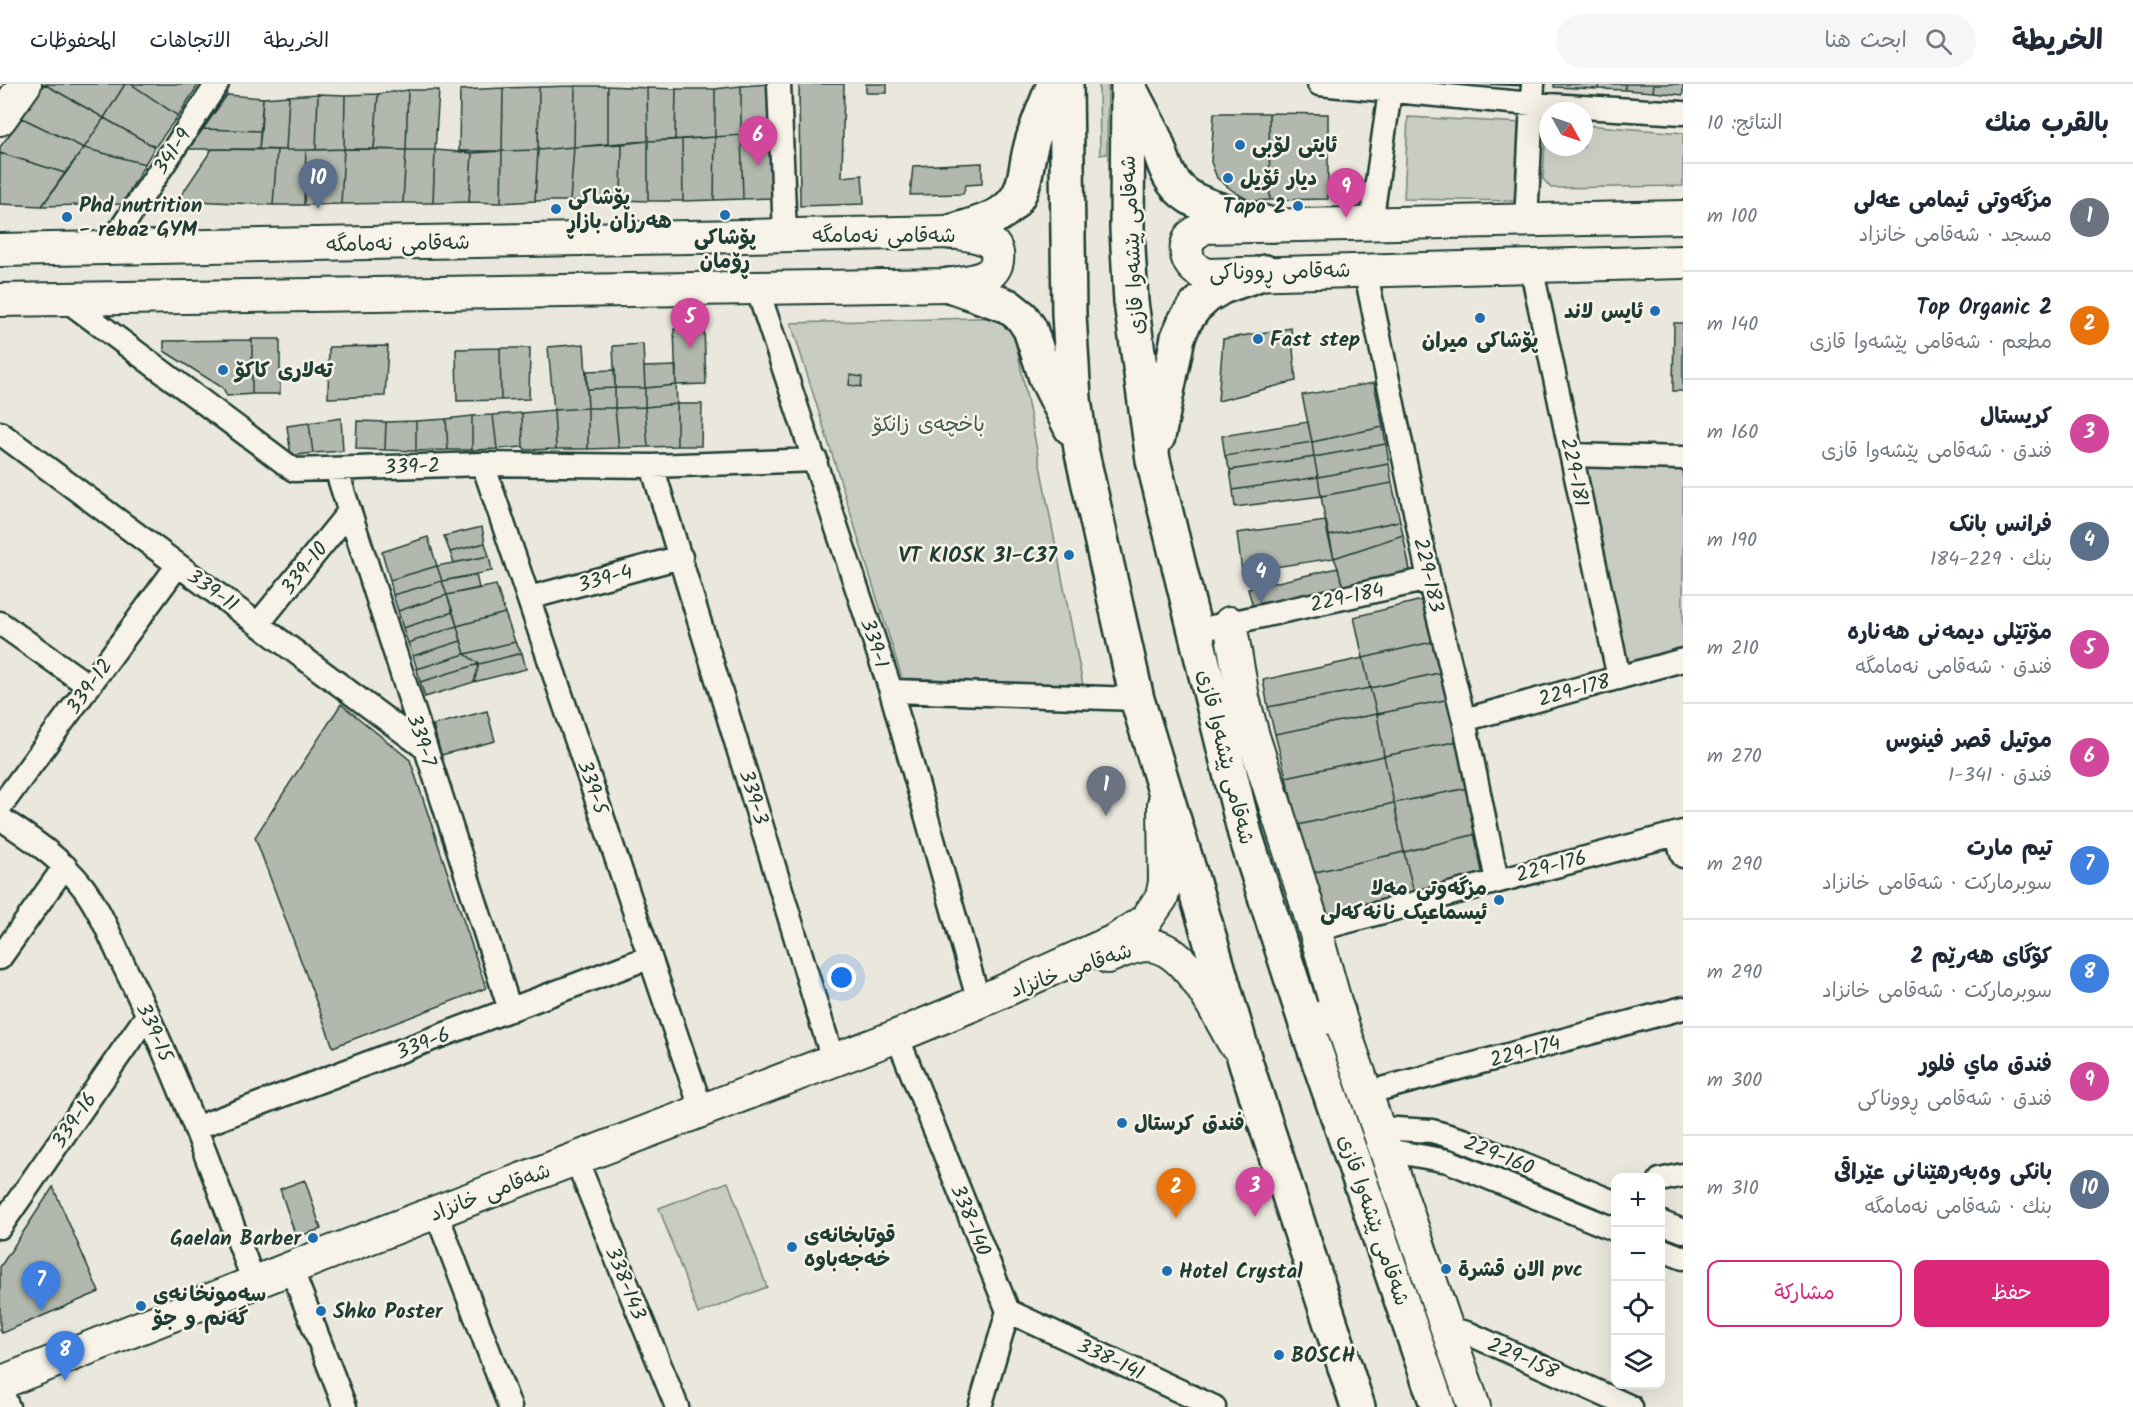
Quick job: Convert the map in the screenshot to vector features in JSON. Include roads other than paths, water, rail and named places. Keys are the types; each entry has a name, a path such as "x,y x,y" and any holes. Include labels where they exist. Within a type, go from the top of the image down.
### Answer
{"highway":[{"path":"951,232 997,216 1017,198 1024,181 1030,148 1054,84"},
{"path":"1066,84 1069,314 1074,399 1081,449 1137,699 1246,1064 1359,1407"},
{"path":"1128,85 1156,141 1169,178 1179,189 1199,202 1272,225"},
{"name":"شەقامی پێشەوا قازی","path":"1128,85 1127,229 1131,302 1153,460 1245,834 1306,1024 1438,1407"},
{"path":"1153,460 1178,337 1185,321 1195,307 1222,286 1265,272"},
{"path":"949,285 1008,306 1025,321 1030,329 1046,378 1081,449"},
{"path":"1306,1024 1338,1012"}],"main road":[{"path":"0,119 24,84"},
{"name":"شەقامی ڕووناکی","path":"1683,217 1204,227 1193,233 1186,248 1190,264 1203,274 1683,262"},
{"name":"شەقامی نەمامگە","path":"0,250 951,232 987,239 995,247 997,258 994,268 986,276 949,285 0,300"},
{"path":"1230,623 1243,698 1253,736 1315,930 1338,1012 1474,1407"},
{"name":"شەقامی خانزاد","path":"979,1002 1116,940 1146,920 1162,897 1165,882 1164,787"},
{"name":"شەقامی خانزاد","path":"0,1385 254,1282 702,1111 979,1002 1130,948 1148,945 1165,949 1176,956 1197,981 1246,1064"}],"street":[{"name":"341-9","path":"108,248 216,84"},
{"path":"779,84 785,235"},
{"path":"1319,84 1390,91 1532,94 1683,113"},
{"path":"1371,224 1390,91"},
{"path":"1526,221 1532,94"},
{"name":"229-181","path":"1531,266 1619,678"},
{"name":"229-183","path":"1365,269 1429,579 1464,720 1497,880"},
{"name":"339-1","path":"758,288 891,691 979,1002"},
{"name":"339-2","path":"65,299 294,470 483,464 652,466 816,460"},
{"name":"339-11","path":"0,433 425,748"},
{"path":"1572,455 1683,458"},
{"name":"339-5","path":"483,464 702,1111"},
{"name":"339-3","path":"652,466 833,1060"},
{"name":"339-7","path":"336,469 510,1010"},
{"name":"339-10","path":"258,624 349,512"},
{"name":"339-4","path":"529,598 681,557"},
{"name":"339-12","path":"0,807 178,565"},
{"name":"229-184","path":"1194,631 1429,579"},
{"path":"0,623 89,686"},
{"name":"229-178","path":"1464,720 1683,660"},
{"path":"891,691 1137,699"},
{"name":"339-15","path":"0,818 40,845 65,866 89,897 148,1014 254,1282"},
{"path":"1680,833 1683,856"},
{"name":"229-176","path":"1315,930 1680,833"},
{"path":"0,958 65,866"},
{"name":"339-6","path":"195,1128 650,957"},
{"name":"229-174","path":"1366,1093 1683,1008"},
{"name":"339-16","path":"0,1227 148,1014"},
{"name":"338-140","path":"897,1035 1008,1311"},
{"name":"229-160","path":"1382,1139 1432,1131 1463,1140 1609,1196"},
{"name":"229-160","path":"1382,1139 1448,1161 1611,1228"},
{"name":"338-143","path":"576,1159 677,1407"},
{"path":"1665,1179 1683,1175"},
{"path":"436,1212 510,1407"},
{"path":"1665,1224 1683,1232"},
{"path":"1665,1251 1683,1258"},
{"path":"291,1268 345,1407"},
{"path":"980,1407 1008,1311"},
{"name":"338-141","path":"1008,1311 1214,1407"},
{"name":"229-158","path":"1447,1328 1470,1334 1631,1407"},
{"path":"0,1385 8,1407"}],"place":[{"name":"ئایتی لۆبی","path":"1240,145"},
{"name":"موتيل قصر فينوس","path":"758,166"},
{"name":"دیار ئۆیل","path":"1228,178"},
{"name":"Tapo 2","path":"1298,206"},
{"name":"بانکی وەبەرهێنانی عێراقی","path":"318,209"},
{"name":"پۆشاکی هەرزان بازاڕ","path":"556,209"},
{"name":"پۆشاکی ڕۆمان","path":"725,215"},
{"name":"Phd nutrition - rebaz GYM","path":"67,217"},
{"name":"فندق ماي فلور","path":"1346,218"},
{"name":"ئایس لاند","path":"1655,311"},
{"name":"پۆشاکی ميران","path":"1480,318"},
{"name":"Fast step","path":"1258,339"},
{"name":"مۆتێلی دیمەنی هەنارە","path":"690,348"},
{"name":"تەلاری کاکۆ","path":"223,370"},
{"name":"VT KIOSK 31-C37","path":"1069,555"},
{"name":"فرانس بانک","path":"1261,603"},
{"name":"مزگەوتی ئیمامی عەلی","path":"1106,816"},
{"name":"مزگەوتی مەلا ئیسماعیک نانەکەلی","path":"1499,900"},
{"name":"فندق کرستال","path":"1122,1123"},
{"name":"كريستال","path":"1255,1217"},
{"name":"Top Organic 2","path":"1176,1218"},
{"name":"Gaelan Barber","path":"313,1238"},
{"name":"قوتابخانەی خەجەباوە","path":"792,1247"},
{"name":"الان قشرة pvc","path":"1446,1269"},
{"name":"Hotel Crystal","path":"1167,1271"},
{"name":"سەمونخانەی گەنم و جۆ","path":"141,1306"},
{"name":"تيم مارت","path":"41,1311"},
{"name":"Shko Poster","path":"321,1311"},
{"name":"BOSCH","path":"1279,1355"},
{"name":"کۆگای هەرێم 2","path":"65,1381"}],"park label":[{"name":"باخچەی زانکۆ","path":"929,424"}]}
